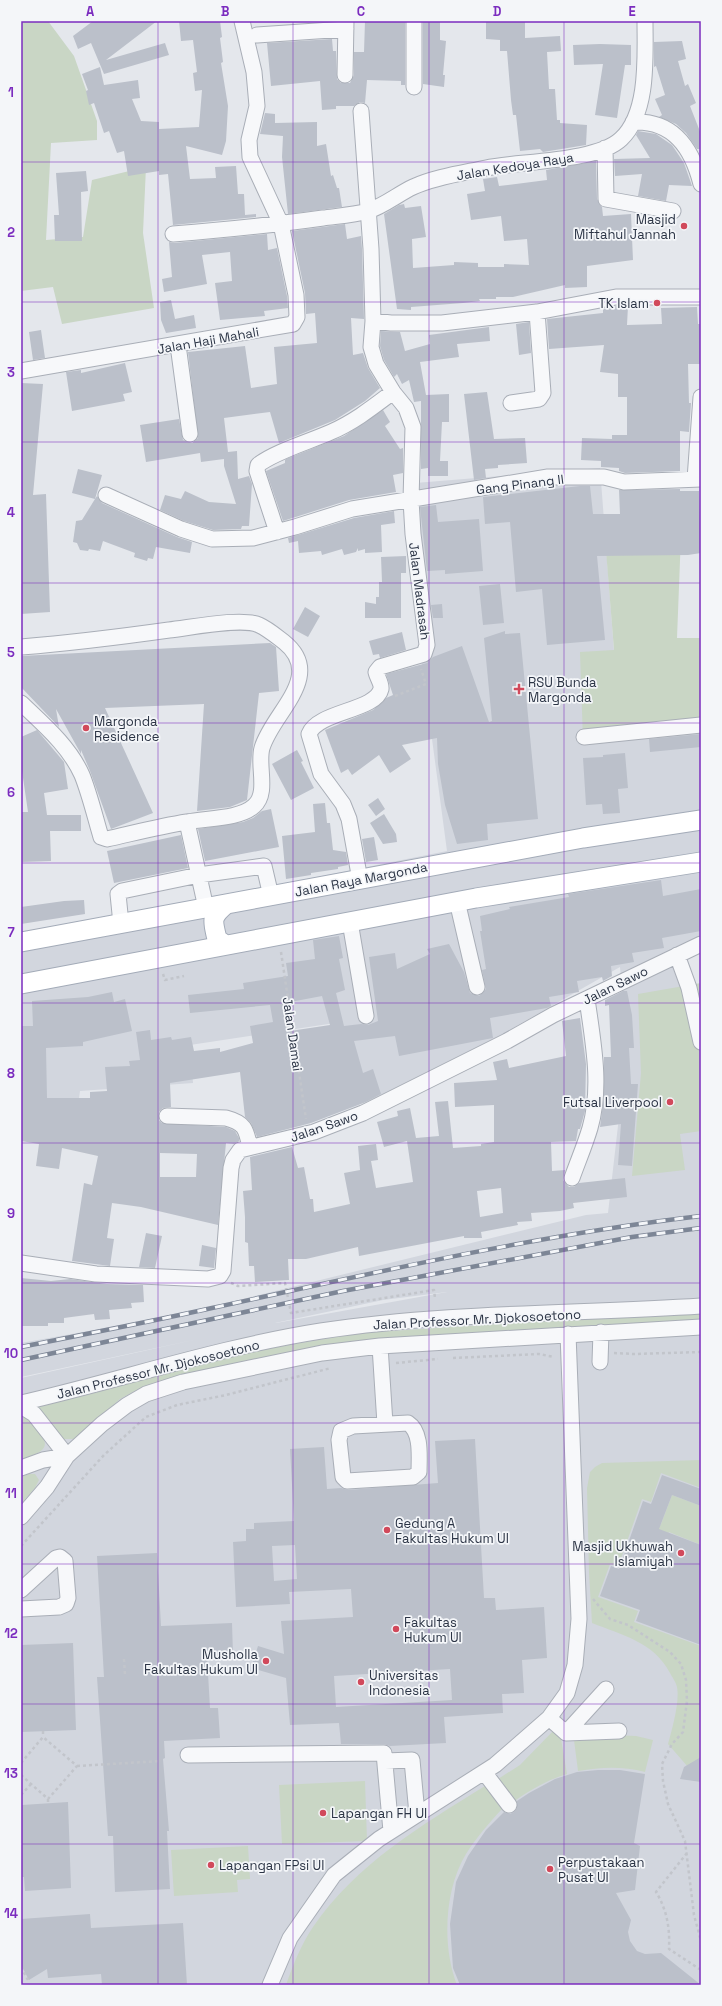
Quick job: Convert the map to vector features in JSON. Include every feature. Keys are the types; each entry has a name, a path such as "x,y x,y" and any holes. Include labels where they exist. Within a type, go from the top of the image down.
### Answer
{"main road":[{"name":"Jalan Raya Margonda","path":"21,942 583,838 701,820"},
{"path":"21,984 76,975 224,944 533,888 701,862"},
{"path":"224,944 216,940 213,923 215,913 225,905"},
{"path":"197,910 197,917 201,925 203,940 198,950"}],"street":[{"name":"Jalan Haji Mahali","path":"21,371 293,324 297,317 296,295 281,224 250,157 248,140 257,106 254,72 242,21"},
{"path":"414,21 414,87"},
{"name":"Jalan Kedoya Raya","path":"369,211 414,186 438,179 497,166 574,156 605,148 620,140 633,122 641,105 645,21"},
{"path":"257,34 346,25 345,75"},
{"path":"361,111 369,211 374,321 391,323 442,323 537,312 616,297 701,297"},
{"path":"633,122 655,124 667,129 685,144 693,158 701,184"},
{"path":"605,148 606,199 673,211"},
{"path":"173,234 281,224 369,211"},
{"path":"511,403 539,399 543,394 537,312"},
{"name":"Jalan Madrasah","path":"360,880 349,819 343,804 321,774 309,734 315,725 372,700 379,694 381,687 376,672 380,667 424,654 427,645 413,534 413,427 406,408 393,392 372,356 371,347 374,321"},
{"path":"178,345 190,434"},
{"path":"277,532 257,471 258,465 290,449 332,432 358,418 393,392"},
{"path":"698,479 701,397"},
{"name":"Gang Pinang II","path":"106,495 181,529 212,539 253,538 352,509 548,478 604,477 624,482 698,479"},
{"path":"21,647 63,644 241,622 258,624 288,646 297,657 300,678 296,688 267,735 262,749 260,762 261,797 255,806 244,813 187,822 103,839 101,837 82,775 74,761 52,732 21,703"},
{"path":"584,737 701,725"},
{"path":"187,822 199,876 197,910"},
{"path":"121,924 118,894 122,891 199,876 264,866 271,896"},
{"path":"457,902 477,987"},
{"path":"350,922 366,1016"},
{"name":"Jalan Sawo","path":"223,1271 231,1168 236,1153 250,1147 308,1134 363,1113 587,999 701,944"},
{"path":"677,955 688,988 701,1042"},
{"path":"572,1178 590,1128 596,1084 596,1062 587,999"},
{"path":"167,1116 226,1118 236,1121 246,1130 250,1147"},
{"path":"21,1263 96,1274 208,1279 220,1276 223,1271"},
{"name":"Jalan Professor Mr. Djokosoetono","path":"21,1402 93,1386 178,1362 258,1343 321,1331 436,1319 701,1306"},
{"name":"Jalan Professor Mr. Djokosoetono","path":"21,1517 48,1487 67,1456 102,1424 127,1405 146,1394 182,1382 296,1357 380,1346 701,1327"},
{"path":"600,1357 601,1332"},
{"path":"270,1985 290,1938 334,1875 391,1831 484,1772 517,1747 549,1718 567,1694 575,1665 579,1620 568,1334"},
{"path":"380,1346 385,1424"},
{"path":"21,1406 34,1414 67,1456 42,1460 21,1468"},
{"path":"408,1423 415,1430 419,1462 416,1475 413,1477 347,1481 341,1472 339,1440 341,1431 353,1426 385,1424 408,1423"},
{"path":"21,1590 56,1558 60,1557 65,1561 68,1598 66,1604 59,1607 21,1609"},
{"path":"566,1733 606,1689"},
{"path":"549,1718 566,1733 619,1731"},
{"path":"188,1755 384,1753 391,1831"},
{"path":"385,1761 412,1760 417,1814"},
{"path":"484,1772 509,1805"}],"path":[{"path":"392,697 426,684 417,657"},
{"name":"Jalan Damai","path":"278,935 308,1134"},
{"path":"223,1271 229,1281 238,1286 285,1283 290,1313 434,1290 435,1298"},
{"path":"600,1357 634,1354 701,1352"},
{"path":"382,1364 534,1354 551,1357 569,1356"},
{"path":"21,1546 104,1455 146,1417 177,1404 226,1395 335,1367"},
{"path":"577,1592 596,1601 610,1619 628,1626 670,1652 681,1664 686,1680 687,1701 683,1732 672,1744 662,1764 662,1781 668,1804 685,1841 694,1916 701,1941"},
{"path":"124,1659 125,1675"},
{"path":"21,1763 43,1737 43,1731"},
{"path":"43,1737 78,1766 161,1761"},
{"path":"48,1803 48,1799 78,1766"},
{"path":"21,1775 48,1799"},
{"path":"21,1795 31,1784"},
{"path":"687,1852 656,1892 664,1906 670,1932 669,1949 701,1970"},
{"path":"21,1966 28,1980"}],"shaded area":[{"name":"Universitas Indonesia","path":"600,468 614,651 701,723 701,938 683,949 701,1070 701,1985 21,1985 21,1378 198,1339 21,1377 21,1343 173,1316 586,1215 608,1213 627,1047 620,967 518,1025 433,1080 354,1105 335,1023 190,1045 193,1083 80,1091 75,1127 21,1120 21,936 447,851 419,642 403,484","holes":["447,1292 275,1323 383,1300"]}],"green space":[{"path":"21,21 48,21 74,56 97,121 97,140 51,143 46,240 83,237 92,180 146,167 143,233 154,308 62,324 53,287 21,291"},
{"path":"681,535 677,638 701,638 701,723 583,741 580,652 614,650 605,538"},
{"name":"Futsal Liverpool","path":"701,983 701,1131 680,1134 685,1170 632,1176 641,1073 638,994"},
{"path":"701,1311 701,1321 360,1341 295,1351 181,1376 133,1392 120,1399 77,1439 64,1439 37,1407 259,1350 360,1333"},
{"path":"21,1415 30,1421 43,1436 45,1446 37,1453 21,1460"},
{"path":"701,1460 701,1488 661,1473 651,1502 642,1499 618,1567 610,1564 598,1597 638,1611 634,1622 701,1646 701,1758 688,1767 668,1744 675,1716 678,1693 676,1683 663,1662 646,1647 636,1641 592,1623 587,1488 590,1472 602,1463"},
{"path":"29,1474 35,1474 39,1480 35,1488 21,1504 21,1477"},
{"path":"672,1495 701,1506 701,1545 669,1532 650,1580 637,1561 661,1524"},
{"path":"555,1729 560,1733 567,1774 539,1786 513,1802 498,1779 520,1765"},
{"path":"612,1735 636,1736 653,1740 645,1772 612,1768 578,1771 574,1740"},
{"name":"Lapangan FH UI","path":"365,1781 367,1841 282,1844 279,1785"},
{"path":"485,1786 502,1809 474,1842 466,1854 453,1884 447,1936 452,1970 457,1985 286,1985 291,1970 313,1927 330,1904 349,1884 370,1865 414,1831"},
{"name":"Lapangan FPsi UI","path":"248,1846 250,1879 237,1880 238,1892 174,1896 171,1850"}],"building":[{"path":"93,21 157,21 106,60 165,43 169,55 104,74 91,43 78,49 73,36"},
{"path":"179,21 220,21 222,37 220,38 223,62 221,63 228,106 226,141 222,155 186,146 190,179 216,178 215,167 236,166 238,194 244,194 245,215 256,214 256,217 173,225 168,174 159,175 159,171 128,176 124,151 117,153 109,131 104,133 94,103 89,105 86,91 88,90 82,74 100,67 104,85 138,80 140,98 132,99 141,121 159,122 159,129 199,127 202,90 195,91 193,73 197,72 193,40 181,41"},
{"path":"365,21 405,21 405,85 401,85 401,81 367,80 365,103 360,102 354,106 336,106 336,109 322,110 320,81 271,86 267,43 332,39 333,51 336,51 337,79 341,83 350,83 354,75 354,52 364,52"},
{"path":"423,21 440,21 440,40 446,41 443,75 445,75 444,87 423,84"},
{"path":"486,21 525,21 525,38 560,36 561,51 547,52 549,89 555,89 557,120 560,120 560,123 587,125 586,145 543,152 540,149 520,151 516,115 513,115 511,100 507,51 500,51 500,40 486,39"},
{"path":"682,41 686,59 678,61 685,86 688,84 696,103 690,106 701,134 701,149 697,149 686,133 676,124 659,117 662,115 655,99 665,95 656,66 654,67 654,42"},
{"path":"573,45 631,45 631,65 625,65 617,118 595,115 603,64 574,65"},
{"path":"265,113 275,114 275,123 317,122 317,146 326,144 331,176 333,175 337,188 339,188 342,207 288,214 282,157 283,136 260,134"},
{"path":"638,131 656,134 672,145 684,163 692,186 669,185 666,201 638,196 642,174 615,176 614,159 650,158 636,135"},
{"path":"596,161 597,199 602,207 603,216 631,214 633,260 587,266 587,287 565,288 565,285 513,297 496,297 496,299 479,299 480,301 463,303 411,307 411,310 397,309 384,214 399,205 404,204 405,208 421,206 426,237 412,239 413,268 454,265 454,262 478,263 478,267 504,267 504,264 529,265 527,239 504,241 501,216 471,220 467,194 485,191 483,179 497,177 499,186 547,180 546,170"},
{"path":"86,171 88,191 81,192 82,241 55,241 54,215 59,215 56,173"},
{"path":"345,224 347,239 361,236 362,249 364,319 351,318 353,355 363,353 368,368 380,388 365,401 335,420 279,443 270,412 224,418 228,452 237,451 238,479 249,476 252,484 249,526 242,526 241,529 213,530 184,521 160,510 165,495 181,499 185,491 209,502 236,504 224,466 224,459 201,462 200,453 146,462 140,425 179,419 183,440 192,443 198,438 188,352 245,346 251,388 277,384 274,347 317,343 315,313 306,314 305,293 292,231"},
{"path":"267,234 268,250 277,248 288,308 264,311 265,316 220,320 215,283 232,281 230,252 202,255 207,284 164,292 162,279 172,277 169,242 174,243"},
{"path":"171,300 175,319 194,315 196,328 166,333 161,320 160,302"},
{"path":"617,306 628,306 627,325 662,324 661,308 697,307 698,324 700,324 700,364 688,364 689,403 691,403 689,432 680,431 680,471 625,473 619,471 619,468 601,467 601,461 581,460 582,438 612,439 612,435 627,435 627,397 618,397 618,374 600,372 604,345 549,349 547,319 603,313 603,309"},
{"path":"529,322 531,353 519,355 516,324"},
{"path":"489,327 490,341 457,344 459,357 420,362 426,395 449,394 449,422 442,422 440,461 448,461 448,476 428,476 428,468 421,469 421,401 414,402 409,380 402,384 397,374 394,377 384,360 380,346 381,331 400,332 405,351 430,344 429,335"},
{"path":"41,330 45,358 33,360 29,332"},
{"path":"125,363 132,392 123,394 125,401 72,411 66,372 81,370 81,373"},
{"path":"21,383 43,384 33,495 46,494 50,612 21,614"},
{"path":"487,392 494,439 525,438 527,463 498,465 498,468 485,469 486,478 474,480 464,394"},
{"path":"383,410 390,422 385,426 400,449 403,448 403,473 393,475 396,492 349,500 283,521 266,471 285,463 286,459 344,436"},
{"path":"78,469 102,475 95,499 72,493"},
{"path":"590,486 593,514 620,514 619,490 680,489 680,491 699,491 701,553 688,555 597,556 605,640 547,645 542,589 516,592 510,522 485,524 483,497"},
{"path":"97,496 102,503 177,537 192,542 190,553 156,547 153,559 148,558 147,561 134,557 135,553 103,541 100,551 89,549 88,551 80,550 77,543 73,542 76,521 82,520"},
{"path":"436,505 438,522 479,519 483,571 445,574 445,570 427,571 420,507"},
{"path":"394,511 395,523 381,525 382,552 365,553 365,549 358,551 358,548 356,552 344,555 342,549 322,555 321,551 299,553 298,541 289,543 288,538 354,518"},
{"path":"406,556 406,573 401,573 401,618 365,618 365,602 376,604 376,597 379,597 379,582 382,582 381,557"},
{"path":"500,584 504,623 483,625 479,586"},
{"path":"442,604 443,618 433,618 431,605"},
{"path":"305,607 320,616 308,637 293,629"},
{"path":"505,631 505,634 520,633 538,819 487,824 488,840 457,844 445,805 438,764 437,738 402,745 411,759 390,773 379,755 352,775 348,769 341,773 325,730 373,710 386,698 393,695 386,674 427,663 433,657 462,646 489,722 492,721 484,638"},
{"path":"402,632 406,650 380,658 379,654 373,655 369,641"},
{"name":"Margonda Residence","path":"270,643 276,647 279,691 259,693 247,800 230,807 197,811 204,704 105,708 153,813 111,829 81,750 81,754 56,709 59,727 21,687 21,656"},
{"path":"37,730 64,762 68,789 44,793 47,815 81,815 81,831 50,831 51,861 21,862 21,812 28,812 21,764 21,737"},
{"path":"701,734 701,747 650,752 649,739"},
{"path":"297,750 303,761 301,762 314,788 291,800 272,764"},
{"path":"625,753 628,788 618,789 620,813 603,814 602,804 586,805 583,758 603,757 603,755"},
{"path":"378,798 385,809 376,816 368,805"},
{"path":"325,803 327,823 330,823 333,850 346,852 348,865 338,867 338,869 286,879 282,836 315,832 313,804"},
{"path":"271,809 279,847 205,861 198,829 243,822 253,818 262,811"},
{"path":"384,814 396,834 397,842 383,844 370,823"},
{"path":"181,835 188,868 114,883 107,851"},
{"path":"374,837 378,860 366,862 362,839"},
{"path":"661,880 663,896 701,889 701,931 662,938 664,948 632,953 634,962 611,966 612,976 603,981 602,977 577,981 579,992 549,997 551,1006 547,1008 490,1018 493,1038 399,1056 395,1036 354,1041 363,1073 373,1069 381,1094 366,1102 311,1123 257,1137 251,1123 245,1117 240,1072 170,1083 171,1107 163,1108 159,1112 159,1120 162,1123 226,1127 235,1131 239,1138 239,1141 234,1144 226,1143 218,1225 141,1207 112,1203 107,1238 114,1239 110,1266 72,1261 84,1183 92,1185 98,1156 62,1148 59,1169 36,1166 39,1144 21,1141 21,1026 33,1026 32,1001 88,997 112,992 114,1002 125,999 132,1031 83,1042 83,1046 46,1048 47,1098 90,1098 90,1092 107,1091 105,1067 130,1066 129,1061 140,1060 136,1032 150,1030 151,1040 171,1037 172,1040 191,1037 194,1051 220,1048 220,1052 253,1043 250,1026 273,1022 270,1005 190,1013 188,995 244,989 243,983 288,976 286,963 315,959 313,940 339,936 343,958 339,959 345,990 336,993 344,1026 361,1024 368,1025 378,1021 369,957 395,953 397,969 430,954 427,949 449,944 464,972 470,993 479,996 486,989 482,970 486,969 480,931 482,931 480,916 510,909 509,907 569,897 568,894","holes":["322,996 330,1025 290,1031 285,1003","160,1153 197,1154 196,1177 160,1177"]},
{"path":"84,900 85,914 21,924 21,907 64,901"},
{"path":"623,991 627,991 632,1015 634,1048 629,1048 631,1084 638,1084 632,1166 618,1165 621,1124 600,1127 604,1096 604,1057 611,1057 609,1005 605,1006 605,1000"},
{"path":"580,1018 586,1064 585,1111 580,1129 578,1129 576,1141 551,1142 552,1171 565,1170 563,1180 569,1187 574,1187 579,1183 625,1178 627,1197 573,1203 574,1208 560,1211 531,1213 532,1221 517,1222 518,1225 481,1232 482,1238 464,1238 464,1236 359,1256 358,1247 306,1259 288,1259 289,1280 255,1282 254,1266 249,1266 248,1243 245,1242 243,1191 252,1190 250,1157 292,1147 298,1168 304,1167 310,1199 313,1199 314,1212 350,1204 344,1173 360,1170 358,1146 376,1144 378,1160 371,1161 376,1188 413,1182 407,1141 384,1147 377,1122 398,1116 397,1111 410,1108 416,1138 439,1136 435,1102 448,1101 453,1148 481,1146 481,1144 494,1142 494,1105 455,1107 454,1083 497,1080 493,1062 507,1059 509,1068 566,1056 562,1021","holes":["501,1188 503,1213 480,1217 477,1191"]},
{"path":"146,1233 162,1236 155,1268 139,1267"},
{"path":"202,1245 216,1248 214,1268 199,1266"},
{"path":"21,1278 51,1281 70,1279 107,1284 143,1285 144,1302 131,1303 132,1308 109,1310 110,1319 95,1320 94,1314 64,1318 64,1323 48,1323 48,1326 21,1326"},
{"path":"475,1439 484,1598 495,1598 496,1610 544,1607 547,1658 522,1660 524,1693 502,1694 503,1713 444,1717 446,1743 390,1746 384,1744 341,1744 339,1723 290,1725 286,1678 251,1668 258,1646 284,1654 281,1621 353,1617 351,1589 289,1592 290,1604 236,1607 233,1542 246,1541 246,1529 254,1529 254,1523 294,1521 290,1449 324,1447 327,1489 341,1488 348,1490 438,1483 435,1441","holes":["295,1545 297,1579 274,1581 272,1546","450,1669 452,1700 336,1707 334,1676"]},
{"name":"Masjid Ukhuwah Islamiyah","path":"662,1475 701,1489 701,1506 672,1495 659,1529 701,1545 701,1645 636,1621 640,1610 600,1596 611,1566 619,1569 643,1501 651,1504"},
{"path":"157,1553 161,1626 232,1623 233,1655 207,1656 210,1708 218,1708 220,1738 164,1741 165,1758 163,1759 169,1831 167,1831 170,1889 115,1892 113,1836 108,1836 97,1677 104,1677 97,1556"},
{"path":"73,1643 76,1730 21,1732 21,1645"},
{"path":"701,1757 701,1782 680,1779 684,1767"},
{"name":"Perpustakaan Pusat UI","path":"620,1770 645,1774 634,1843 640,1846 635,1890 616,1893 631,1920 628,1932 630,1941 637,1951 645,1954 661,1953 701,1985 460,1985 453,1968 450,1924 456,1882 468,1856 486,1830 504,1812 510,1814 514,1812 517,1808 517,1801 529,1793 555,1779 577,1772"},
{"path":"68,1802 71,1888 25,1891 24,1877 21,1877 22,1805"},
{"path":"90,1914 91,1928 183,1923 187,1985 102,1985 101,1974 48,1978 47,1969 29,1980 21,1965 21,1919"}],"railway":[{"path":"21,1347 516,1244 578,1233 701,1216"},
{"path":"21,1360 343,1291 632,1237 701,1228"}],"place":[{"name":"Masjid Miftahul Jannah","path":"684,226"},
{"name":"TK Islam","path":"657,303"},
{"name":"RSU Bunda Margonda","path":"519,689"},
{"name":"Margonda Residence","path":"86,728"},
{"name":"Futsal Liverpool","path":"670,1102"},
{"name":"Gedung A Fakultas Hukum UI","path":"387,1530"},
{"name":"Masjid Ukhuwah Islamiyah","path":"681,1553"},
{"name":"Fakultas Hukum UI","path":"396,1629"},
{"name":"Musholla Fakultas Hukum UI","path":"266,1661"},
{"name":"Universitas Indonesia","path":"361,1682"},
{"name":"Lapangan FH UI","path":"323,1813"},
{"name":"Lapangan FPsi UI","path":"211,1865"},
{"name":"Perpustakaan Pusat UI","path":"550,1869"}]}
